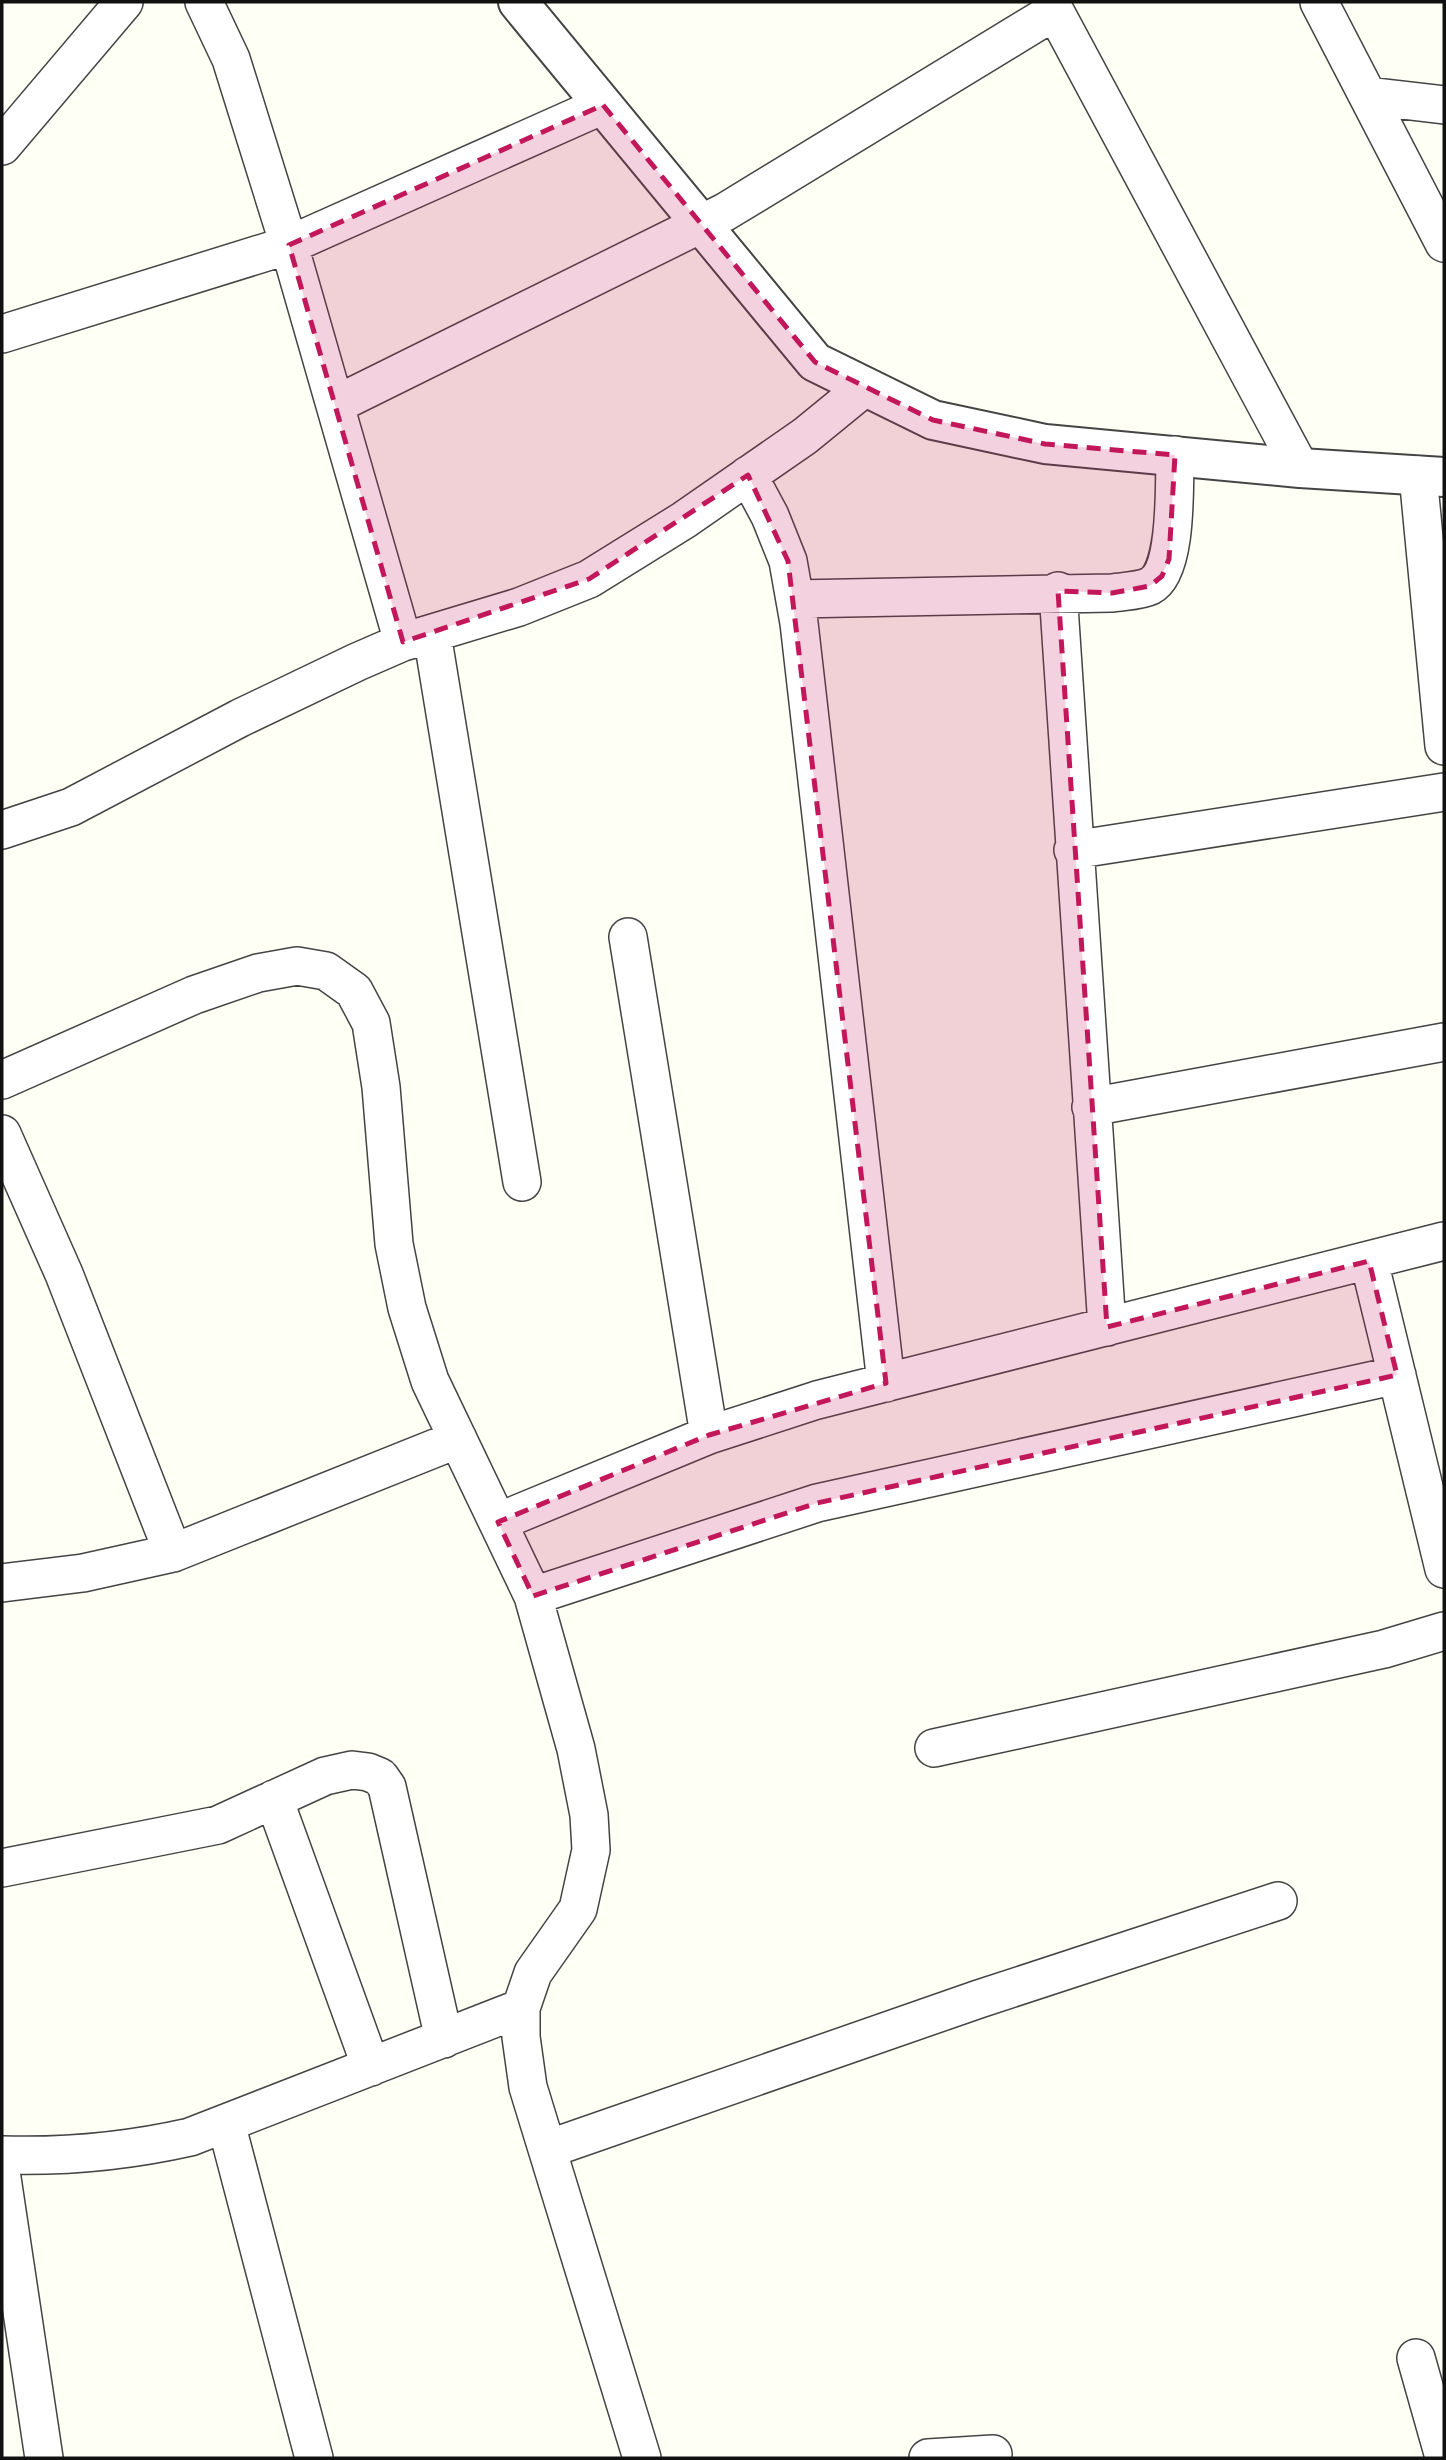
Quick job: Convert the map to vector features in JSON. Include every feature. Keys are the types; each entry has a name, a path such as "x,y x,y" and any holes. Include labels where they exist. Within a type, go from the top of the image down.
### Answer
{"street":[{"path":"2,146 124,2"},
{"path":"204,2 231,59 335,405 417,638 522,1182"},
{"path":"518,2 816,362 864,387 933,420 1045,444 1300,468 1431,476 1444,746"},
{"path":"1319,2 1444,243"},
{"path":"335,405 725,212 1053,6 1300,468"},
{"path":"1368,96 1444,105"},
{"path":"2,334 289,245 603,105"},
{"path":"2,830 71,807 307,684 417,638 519,607 589,579 805,436 864,387"},
{"path":"794,599 1112,593 1150,586 1162,576 1169,559 1175,455"},
{"path":"748,475 770,516 788,561 794,599 886,1383"},
{"path":"1058,592 1073,850 1107,1327"},
{"path":"1073,850 1444,792"},
{"path":"628,937 709,1436"},
{"path":"2,1080 194,995 258,973 297,966 326,971 354,991 371,1023 381,1087 394,1244 407,1308 430,1381 533,1596 576,1749 589,1815 591,1850 578,1909 533,1973 521,2008 521,2037 528,2087 642,2458"},
{"path":"1091,1107 1444,1042"},
{"path":"2,1134 69,1286 173,1553"},
{"path":"498,1522 709,1436 817,1400 1444,1241"},
{"path":"1369,1261 1397,1374 1429,1438 1444,1569"},
{"path":"533,1596 817,1503 1397,1374"},
{"path":"2,1583 83,1573 173,1553 458,1438"},
{"path":"934,1748 1384,1649 1444,1631"},
{"path":"2,1868 191,1832 248,1814 325,1776 352,1770 368,1772 380,1777 387,1787 444,2039"},
{"path":"274,1799 371,2067"},
{"path":"548,2149 967,2003 1278,1901"},
{"path":"2,2155 50,2157 136,2149 190,2137 521,2008"},
{"path":"226,2123 314,2458"},
{"path":"2,2178 44,2458"},
{"path":"1416,2358 1444,2457"},
{"path":"928,2458 993,2454"}],"highlighted area":[{"path":"603,105 815,362 933,420 1045,444 1175,455 1169,559 1162,576 1150,586 1112,593 1058,591 1107,1327 1369,1261 1397,1375 817,1503 533,1596 498,1522 709,1435 886,1383 788,561 748,475 589,579 403,642 289,245"}]}
